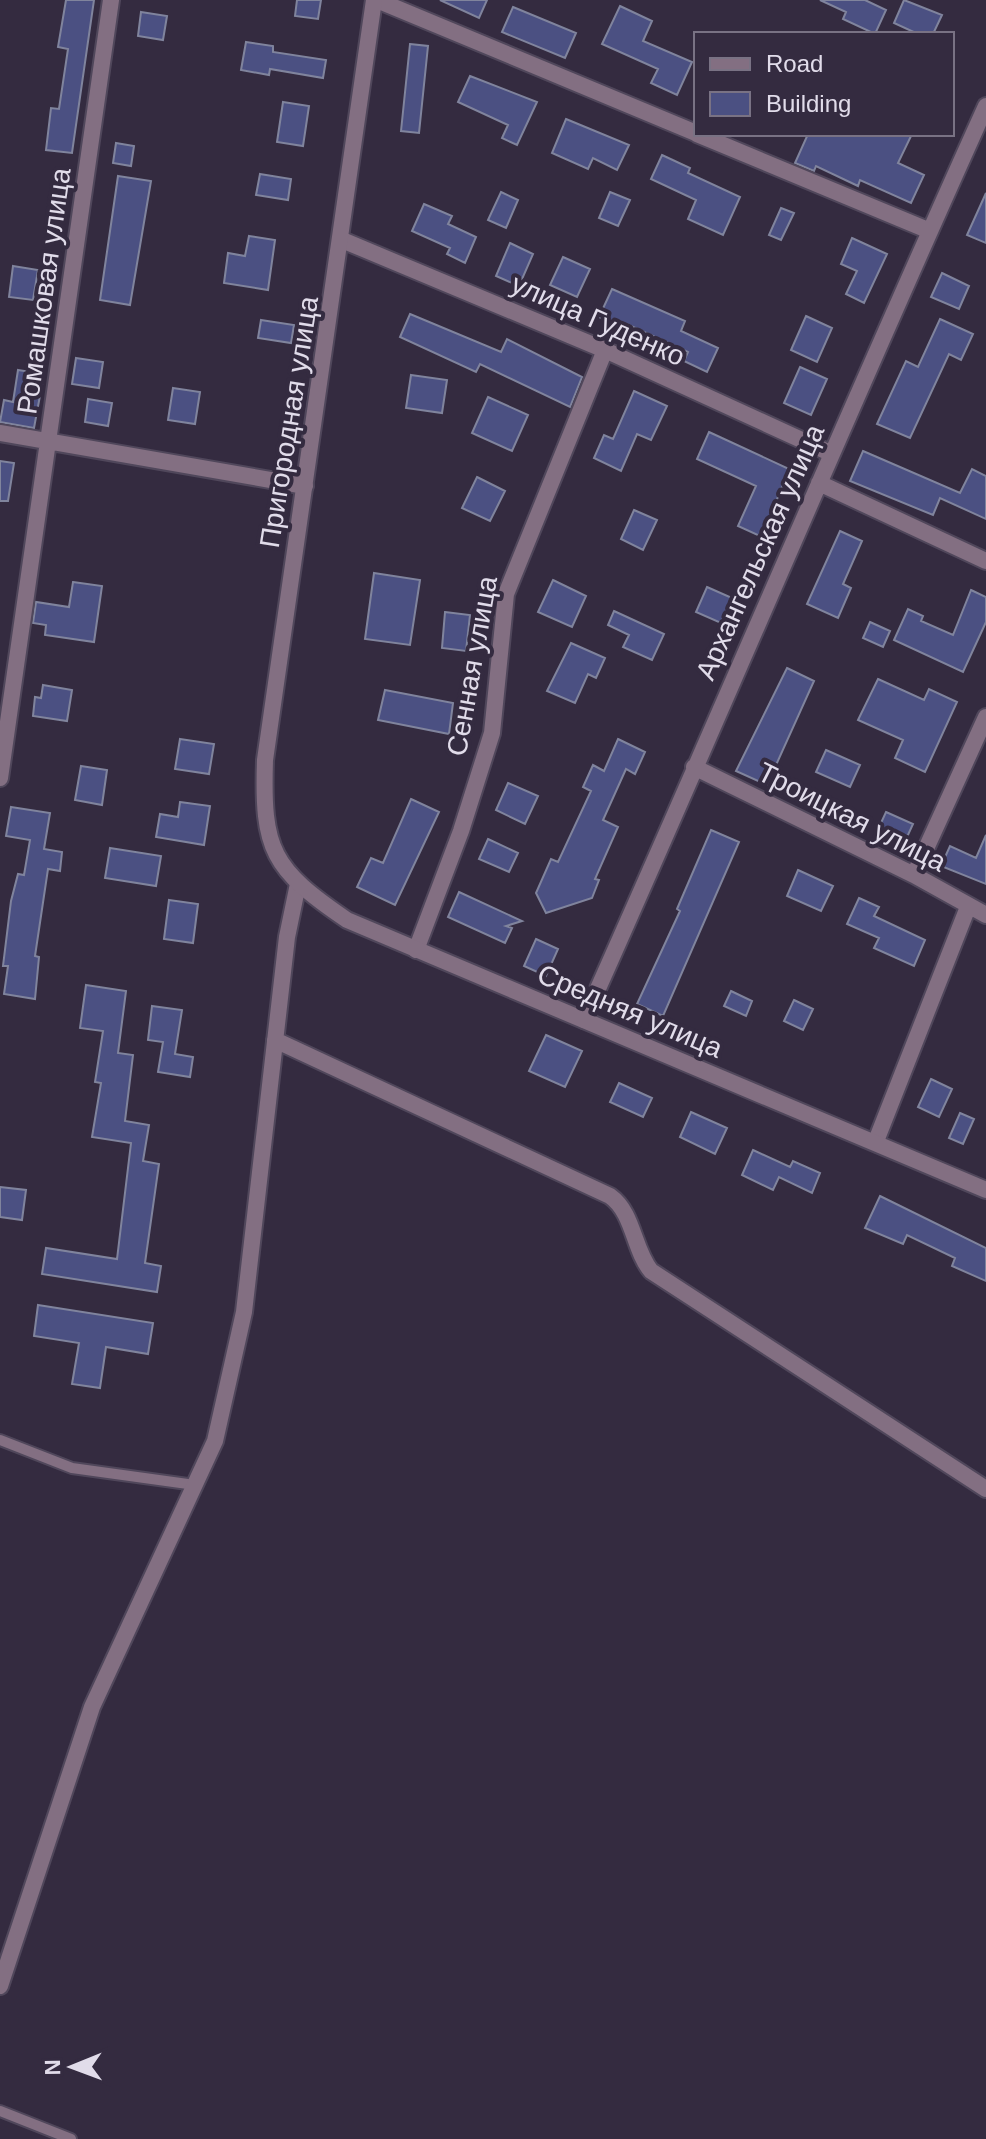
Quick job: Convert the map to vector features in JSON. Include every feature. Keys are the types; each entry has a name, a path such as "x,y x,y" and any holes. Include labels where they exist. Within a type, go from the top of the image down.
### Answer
{"street":[{"name":"Ромашковая улица","path":"0,778 111,0"},
{"path":"375,0 694,133"},
{"name":"Пригородная улица","path":"274,851 263,814 265,760 375,0"},
{"name":"Архангельская улица","path":"584,1020 830,453 885,338 986,106"},
{"path":"702,136 930,231"},
{"name":"улица Гуденко","path":"342,240 605,350 830,453"},
{"name":"Сенная улица","path":"416,950 461,831 492,733 506,594 605,350"},
{"path":"0,433 305,486"},
{"path":"819,483 986,561"},
{"path":"914,875 986,717"},
{"name":"Троицкая улица","path":"694,767 914,875 986,915"},
{"name":"Средняя улица","path":"274,851 298,884 347,920 986,1190"},
{"path":"0,1986 92,1707 215,1441 244,1312 253,1205 287,937 298,884"},
{"path":"876,1141 968,907"},
{"path":"275,1040 610,1196 620,1203 641,1258 651,1271 986,1489"}],"lane":[{"path":"0,1440 72,1468 195,1485"},
{"path":"0,2111 71,2139"}],"building":[{"path":"66,0 94,0 72,153 46,150 51,108 59,109 68,49 58,47"},
{"path":"297,0 321,0 318,19 295,16"},
{"path":"440,0 487,0 479,18"},
{"path":"820,0 865,0 886,10 876,32 843,19 846,12"},
{"path":"904,0 942,15 934,32 914,32 894,23"},
{"path":"620,6 652,21 643,41 692,62 677,95 651,83 658,69 602,44"},
{"path":"513,7 576,33 565,58 502,32"},
{"path":"141,12 167,16 163,40 138,36"},
{"path":"246,42 273,46 273,52 326,60 323,78 270,69 269,75 241,70"},
{"path":"410,44 428,46 419,133 401,131"},
{"path":"470,76 537,102 517,145 502,138 508,125 458,102"},
{"path":"283,102 309,106 303,146 277,142"},
{"path":"566,119 629,145 617,170 593,158 588,169 552,153"},
{"path":"807,136 911,136 898,163 924,175 911,203 860,180 858,186 816,166 814,171 795,163"},
{"path":"116,143 134,146 131,166 113,163"},
{"path":"662,155 690,168 688,173 740,197 723,235 688,219 696,200 651,179"},
{"path":"260,174 291,179 288,200 256,195"},
{"path":"118,176 151,181 130,305 100,300"},
{"path":"501,192 518,200 506,228 488,220"},
{"path":"610,192 630,200 618,226 599,218"},
{"path":"986,193 986,243 967,235"},
{"path":"424,204 452,216 448,224 476,237 465,263 447,254 450,248 412,231"},
{"path":"781,208 794,213 781,240 769,235"},
{"path":"249,236 275,240 268,290 224,283 228,253 245,256"},
{"path":"852,238 887,254 864,303 846,294 857,271 841,264"},
{"path":"510,243 533,254 519,286 496,276"},
{"path":"563,257 590,269 577,297 550,285"},
{"path":"13,266 38,270 33,300 9,297"},
{"path":"942,273 969,286 959,309 931,297"},
{"path":"612,289 685,321 681,331 718,348 707,372 684,361 688,352 627,324 625,329 599,317"},
{"path":"410,314 501,352 507,339 582,377 570,407 480,364 476,372 400,337"},
{"path":"806,316 832,328 817,362 791,350"},
{"path":"940,319 973,334 961,360 949,354 910,438 877,424 906,361 918,367"},
{"path":"261,320 294,325 291,343 258,338"},
{"path":"76,358 103,362 99,388 72,384"},
{"path":"800,367 827,379 811,415 784,403"},
{"path":"18,370 44,374 34,428 0,422 4,400 13,402"},
{"path":"411,375 447,380 442,413 406,408"},
{"path":"173,388 200,392 195,424 168,420"},
{"path":"634,391 667,406 651,440 637,434 621,471 594,458 604,435 613,439"},
{"path":"488,397 528,415 512,451 472,433"},
{"path":"88,399 112,403 108,426 85,422"},
{"path":"709,432 789,469 762,537 738,526 756,486 697,459"},
{"path":"863,451 960,493 972,469 986,476 986,519 940,498 933,515 850,481"},
{"path":"0,461 14,463 8,501 0,501"},
{"path":"477,477 505,491 490,521 462,508"},
{"path":"634,510 657,520 643,550 621,539"},
{"path":"840,531 862,541 843,584 851,588 838,618 807,604"},
{"path":"374,573 420,580 410,645 365,639"},
{"path":"553,580 586,596 572,627 538,612"},
{"path":"73,582 102,586 94,642 45,635 46,625 33,623 36,602 69,607"},
{"path":"707,587 732,598 721,623 696,612"},
{"path":"971,590 986,597 986,622 963,672 894,640 908,609 923,616 921,621 953,635"},
{"path":"614,611 664,634 652,660 623,647 629,635 608,625"},
{"path":"445,612 470,615 466,651 442,648"},
{"path":"870,622 890,631 883,647 863,638"},
{"path":"571,643 605,658 596,678 588,674 575,703 547,691"},
{"path":"787,668 814,681 767,785 736,771"},
{"path":"878,679 924,700 929,689 957,702 925,772 895,758 903,740 858,720"},
{"path":"43,685 72,690 67,721 33,716 35,697 41,698"},
{"path":"385,690 453,703 449,734 378,720"},
{"path":"180,739 214,744 209,774 175,769"},
{"path":"618,739 645,752 635,774 626,769 603,820 618,827 595,879 599,880 592,898 546,913 536,893 551,859 558,862 591,791 583,787 593,765 604,771"},
{"path":"826,750 860,765 850,787 816,772"},
{"path":"81,766 107,770 102,805 75,800"},
{"path":"508,783 538,796 525,824 496,810"},
{"path":"411,799 439,812 395,905 357,887 371,858 383,863"},
{"path":"180,802 210,806 204,845 156,837 160,814 178,817"},
{"path":"11,807 50,813 44,849 62,852 60,871 48,869 35,956 39,957 35,999 4,994 8,966 3,966 11,901 18,874 24,875 30,840 6,836"},
{"path":"886,812 913,824 902,848 875,836"},
{"path":"711,830 739,842 663,1016 637,1004 680,911 677,909"},
{"path":"986,835 986,884 941,866 950,846 976,858"},
{"path":"488,839 518,853 509,872 479,859"},
{"path":"110,848 161,856 156,886 105,878"},
{"path":"798,870 833,886 821,911 787,896"},
{"path":"459,892 522,921 506,926 512,928 505,943 448,917"},
{"path":"859,898 879,907 874,916 925,940 914,966 874,948 879,938 847,924"},
{"path":"169,900 198,904 193,943 164,939"},
{"path":"536,939 558,949 546,976 524,966"},
{"path":"86,985 126,991 118,1053 133,1055 125,1121 149,1125 143,1161 159,1164 145,1263 161,1266 157,1292 42,1274 46,1248 117,1259 131,1143 92,1137 101,1083 95,1082 103,1031 80,1028"},
{"path":"731,991 752,1001 746,1016 724,1006"},
{"path":"794,1000 813,1009 803,1030 784,1021"},
{"path":"152,1006 182,1010 175,1054 193,1057 190,1077 158,1072 163,1042 148,1040"},
{"path":"546,1035 582,1051 565,1087 529,1071"},
{"path":"931,1079 952,1089 939,1117 918,1107"},
{"path":"619,1083 652,1098 643,1117 610,1102"},
{"path":"691,1112 727,1128 715,1154 680,1137"},
{"path":"960,1113 974,1119 963,1144 949,1138"},
{"path":"753,1150 790,1167 793,1161 820,1173 812,1193 779,1177 773,1190 742,1175"},
{"path":"0,1187 26,1190 22,1220 0,1217"},
{"path":"880,1196 986,1248 986,1281 952,1266 955,1258 907,1235 903,1244 865,1228"},
{"path":"38,1305 153,1323 148,1354 106,1347 100,1388 72,1384 79,1343 34,1336"}]}
